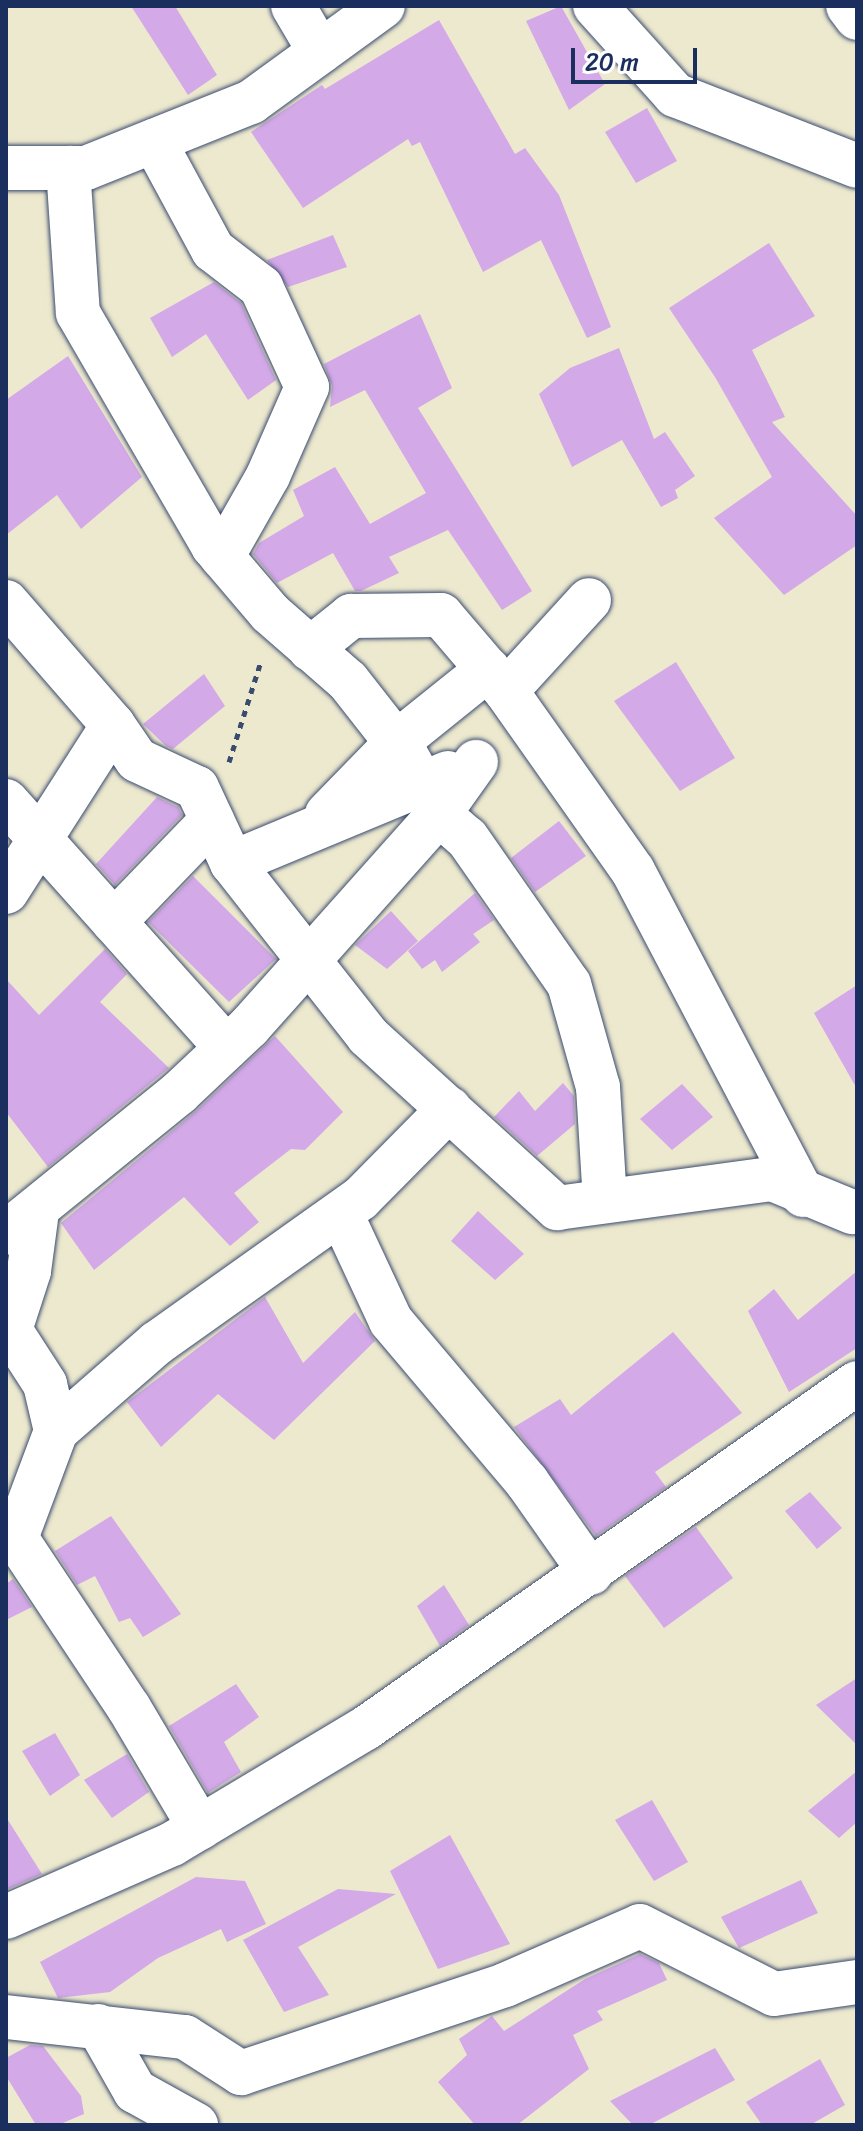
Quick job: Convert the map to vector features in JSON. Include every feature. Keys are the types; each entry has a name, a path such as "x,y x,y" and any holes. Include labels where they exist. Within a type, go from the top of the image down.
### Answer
{"street":[{"path":"293,6 320,52"},
{"path":"6,168 86,168 251,102 383,6"},
{"path":"595,6 675,95 857,166"},
{"path":"848,6 857,18"},
{"path":"154,141 213,250 261,287 307,387 268,476 222,557"},
{"path":"68,168 78,313 222,557 262,604 348,681 396,743 431,798 467,838 569,984 598,1087 605,1200"},
{"path":"311,831 396,743 497,680 589,600"},
{"path":"6,602 113,725 137,760 197,788 232,863 368,1036 557,1208 772,1179 803,1195 852,1212"},
{"path":"310,649 351,616 441,615 497,680 535,739 633,871 803,1195"},
{"path":"6,892 113,725"},
{"path":"56,1431 45,1384 10,1330 29,1271 21,1222 227,1048 311,962 431,798 476,762 535,739"},
{"path":"232,863 311,831 431,798"},
{"path":"6,801 227,1048"},
{"path":"114,922 212,820"},
{"path":"200,1828 129,1708 11,1530 56,1431 157,1343 341,1214 449,1109"},
{"path":"341,1214 391,1321 527,1482 591,1573"},
{"path":"6,1917 200,1828 366,1728 591,1573 857,1383"},
{"path":"6,2017 185,2037 241,2073 505,1985 640,1926 774,1994 857,1982"},
{"path":"98,2026 135,2091 170,2121"}],"path":[{"path":"212,820 262,660 262,604"}],"building":[{"path":"131,6 175,6 217,75 188,95"},
{"path":"561,6 605,84 569,110 526,21"},
{"path":"439,20 515,154 525,148 559,195 611,327 587,338 541,240 483,272 420,142 412,146 408,139 303,208 251,132 322,85 325,89"},
{"path":"647,108 677,161 636,183 605,132"},
{"path":"333,235 347,267 288,287 267,260"},
{"path":"769,243 815,316 752,350 785,417 772,422 857,516 857,545 784,595 714,518 772,477 715,377 669,308"},
{"path":"214,282 241,303 276,380 248,400 206,334 172,357 150,318"},
{"path":"420,314 452,388 418,408 532,591 502,610 448,530 389,557 399,573 361,591 355,591 333,553 277,583 253,554 259,543 304,516 293,490 335,467 370,524 426,493 365,390 330,407 332,386 324,364"},
{"path":"619,348 654,439 665,432 695,476 675,490 678,498 661,507 622,440 572,467 539,394 570,368"},
{"path":"68,356 142,477 81,529 57,495 6,535 6,400"},
{"path":"676,662 735,758 680,791 614,701"},
{"path":"204,674 225,706 173,749 166,746 143,724"},
{"path":"157,797 178,807 182,815 115,885 96,864"},
{"path":"559,821 586,856 535,892 511,858"},
{"path":"193,876 276,959 229,1002 148,922"},
{"path":"475,893 494,920 473,934 480,942 442,972 435,960 422,969 408,951"},
{"path":"391,911 418,941 387,969 355,945"},
{"path":"105,949 127,974 100,1002 169,1068 48,1167 6,1112 6,979 39,1015"},
{"path":"857,985 857,1089 814,1013"},
{"path":"275,1036 343,1112 305,1150 291,1149 234,1193 259,1222 230,1246 184,1197 94,1270 61,1223 195,1112"},
{"path":"563,1083 574,1096 575,1124 537,1156 494,1117 519,1091 535,1111"},
{"path":"682,1084 713,1117 672,1150 640,1119"},
{"path":"478,1211 524,1254 495,1280 451,1241"},
{"path":"857,1271 857,1348 789,1392 748,1311 774,1289 798,1320"},
{"path":"265,1297 303,1363 355,1312 375,1341 274,1440 218,1394 161,1447 127,1402"},
{"path":"673,1332 742,1413 655,1472 666,1487 596,1536 514,1427 560,1399 571,1415"},
{"path":"810,1492 842,1528 817,1549 785,1511"},
{"path":"111,1516 181,1614 143,1637 130,1618 119,1622 95,1576 77,1585 55,1551"},
{"path":"696,1527 733,1578 664,1628 625,1576"},
{"path":"13,1579 32,1607 6,1620 6,1584"},
{"path":"444,1585 469,1625 440,1646 417,1606"},
{"path":"857,1678 857,1745 816,1705"},
{"path":"236,1684 259,1717 224,1742 241,1772 208,1793 169,1726"},
{"path":"55,1733 80,1775 50,1796 22,1751"},
{"path":"127,1754 149,1792 112,1818 84,1780"},
{"path":"857,1771 857,1822 839,1838 808,1811"},
{"path":"652,1800 688,1862 654,1881 615,1820"},
{"path":"6,1817 42,1874 6,1890"},
{"path":"450,1835 510,1944 438,1969 390,1871"},
{"path":"196,1877 245,1881 266,1924 227,1942 221,1929 158,1958 110,1992 58,1998 40,1962"},
{"path":"801,1880 818,1913 739,1948 721,1917"},
{"path":"338,1889 396,1894 298,1947 329,1995 284,2012 243,1940"},
{"path":"640,1954 659,1963 667,1980 597,2011 603,2020 573,2035 589,2069 517,2125 475,2125 438,2082 467,2055 459,2039 492,2016 504,2031 585,1979"},
{"path":"30,2045 43,2046 81,2096 84,2114 58,2125 36,2125 6,2076 6,2058"},
{"path":"715,2048 735,2080 649,2125 633,2125 610,2101"},
{"path":"820,2059 845,2105 810,2125 762,2125 746,2102"}]}
